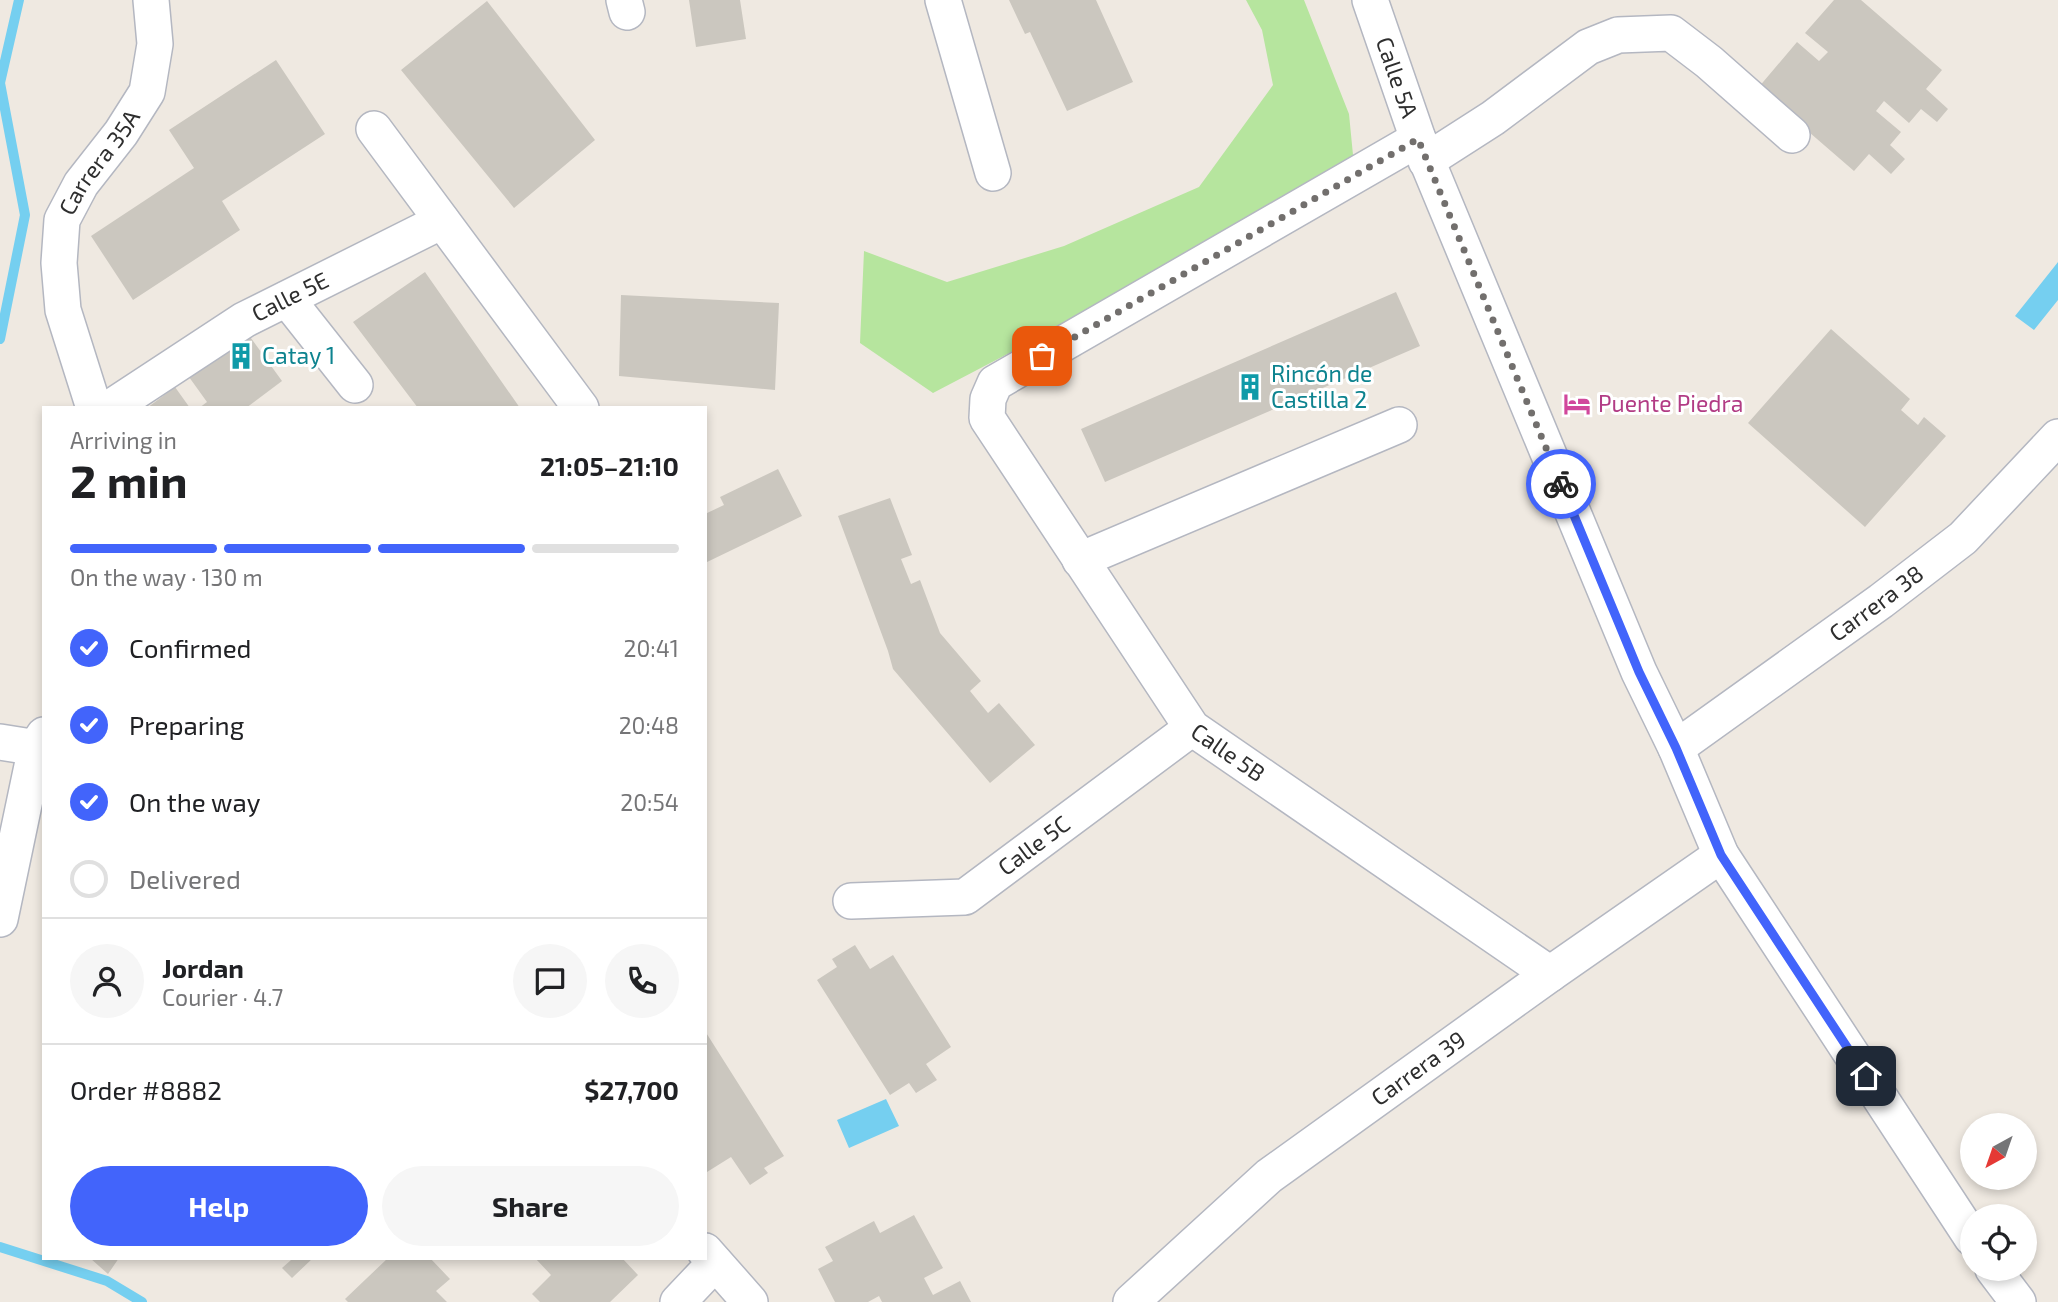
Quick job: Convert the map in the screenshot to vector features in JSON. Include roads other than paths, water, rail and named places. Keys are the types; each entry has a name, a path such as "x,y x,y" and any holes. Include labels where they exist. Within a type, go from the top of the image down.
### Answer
{"street":[{"name":"Carrera 35A","path":"93,406 64,310 59,263 62,220 81,184 121,133 147,92 155,44 151,0"},
{"path":"943,0 993,173"},
{"name":"Calle 5A","path":"1370,0 1422,150 1639,672 1676,748 1721,855 1960,1220"},
{"path":"1422,150 1493,118 1588,47 1618,35 1671,33 1792,135"},
{"path":"374,129 580,406"},
{"name":"Calle 5B","path":"1422,150 995,383 988,399 987,418 1192,728 1550,974"},
{"name":"Calle 5E","path":"113,406 244,320 442,220"},
{"path":"287,299 355,385"},
{"path":"1080,559 1399,425"},
{"name":"Carrera 38","path":"1676,748 1881,601 1963,538 2058,437"},
{"name":"Calle 5C","path":"851,901 965,897 1192,728"},
{"path":"0,742 41,743 0,919"},
{"name":"Carrera 39","path":"1131,1302 1269,1177 1550,974 1721,855"},
{"path":"678,1302 710,1257 750,1302"},
{"path":"2002,1281 2018,1302"}],"water":[{"path":"2058,262 2058,300 2034,330 2015,316"},
{"path":"886,1099 899,1126 849,1148 837,1120"}],"waterway":[{"path":"0,339 25,215 0,83 19,0"},
{"path":"0,1247 107,1281 142,1302"}],"place":[{"name":"Catay 1","path":"241,356"},
{"name":"Rincón de Castilla 2","path":"1250,387"},
{"name":"Puente Piedra","path":"1577,404"}]}
